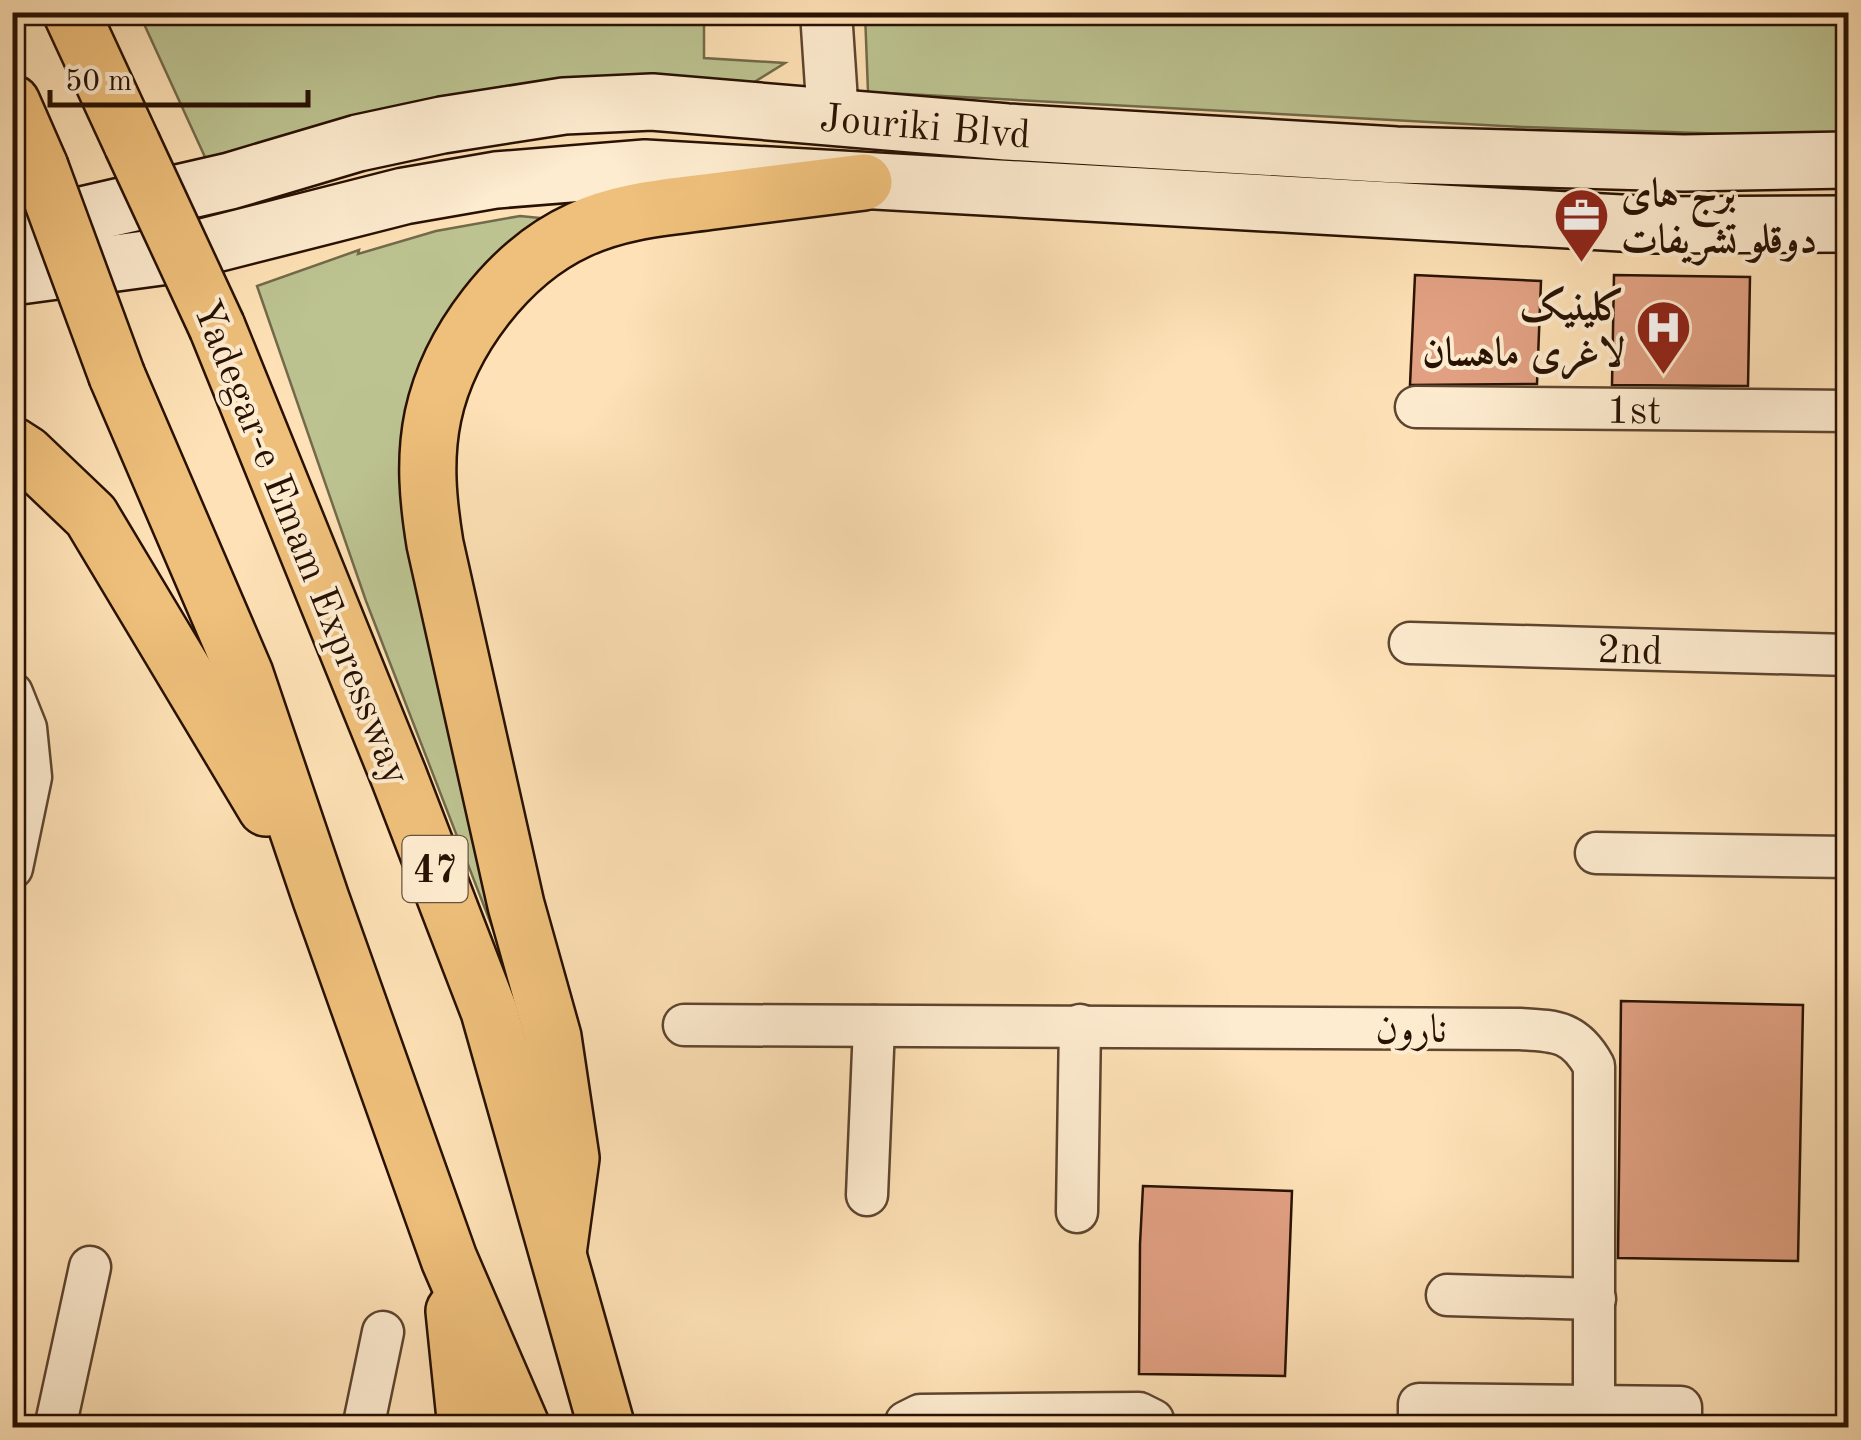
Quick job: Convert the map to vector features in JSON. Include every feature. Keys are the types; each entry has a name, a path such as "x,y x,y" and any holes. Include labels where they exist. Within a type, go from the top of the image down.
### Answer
{"highway":[{"name":"Yadegar-e Emam Expressway","path":"71,12 217,326 489,1011 558,1253 611,1420"},
{"path":"12,103 40,167 117,376 246,674 321,899 449,1258 522,1428"},
{"path":"558,1253 572,1158 553,1037 516,905 435,544 427,493 433,416 445,374 462,341 509,279 578,230 634,212 864,182"},
{"path":"12,445 91,516 321,899"},
{"path":"449,1258 466,1428"}],"main road":[{"name":"Jouriki Blvd","path":"12,226 82,215 230,181 374,139 442,125 564,106 652,102 1007,132 1396,156 1684,163 1848,160"},
{"path":"1656,226 1684,163"},
{"name":"Jouriki Blvd","path":"12,277 168,256 404,196 496,180 645,168 1656,226 1848,224"}],"street":[{"path":"826,12 832,117"},
{"name":"1st","path":"1416,407 1848,411"},
{"name":"2nd","path":"1410,643 1848,655"},
{"path":"12,693 26,728 31,777 12,868"},
{"path":"1596,853 1848,857"},
{"name":"نارون","path":"684,1025 1520,1029 1553,1031 1570,1037 1585,1050 1594,1066 1594,1406"},
{"path":"1077,1212 1080,1025"},
{"path":"867,1195 874,1026"},
{"path":"55,1428 90,1267"},
{"path":"1447,1295 1595,1298"},
{"path":"363,1428 384,1332"},
{"path":"1419,1416 1594,1406 1681,1418"},
{"path":"905,1425 920,1416 1139,1413 1154,1424"}],"green space":[{"path":"139,13 704,13 704,58 785,63 748,86 571,79 506,86 429,101 210,168"},
{"path":"865,13 1848,13 1848,138 1522,127 868,92"},
{"path":"520,216 540,218 479,283 433,365 532,1030 366,601 257,286 359,250 358,254 436,231"}],"building":[{"path":"1415,275 1541,281 1537,384 1410,385"},
{"path":"1614,275 1750,277 1748,386 1612,385"},
{"path":"1621,1001 1803,1005 1798,1261 1618,1258"},
{"path":"1143,1186 1292,1191 1285,1376 1139,1374"}],"place":[{"name":"برج های دوقلو تشریفات","path":"1582,264"},
{"name":"کلینیک لاغری ماهسان","path":"1664,377"}]}
